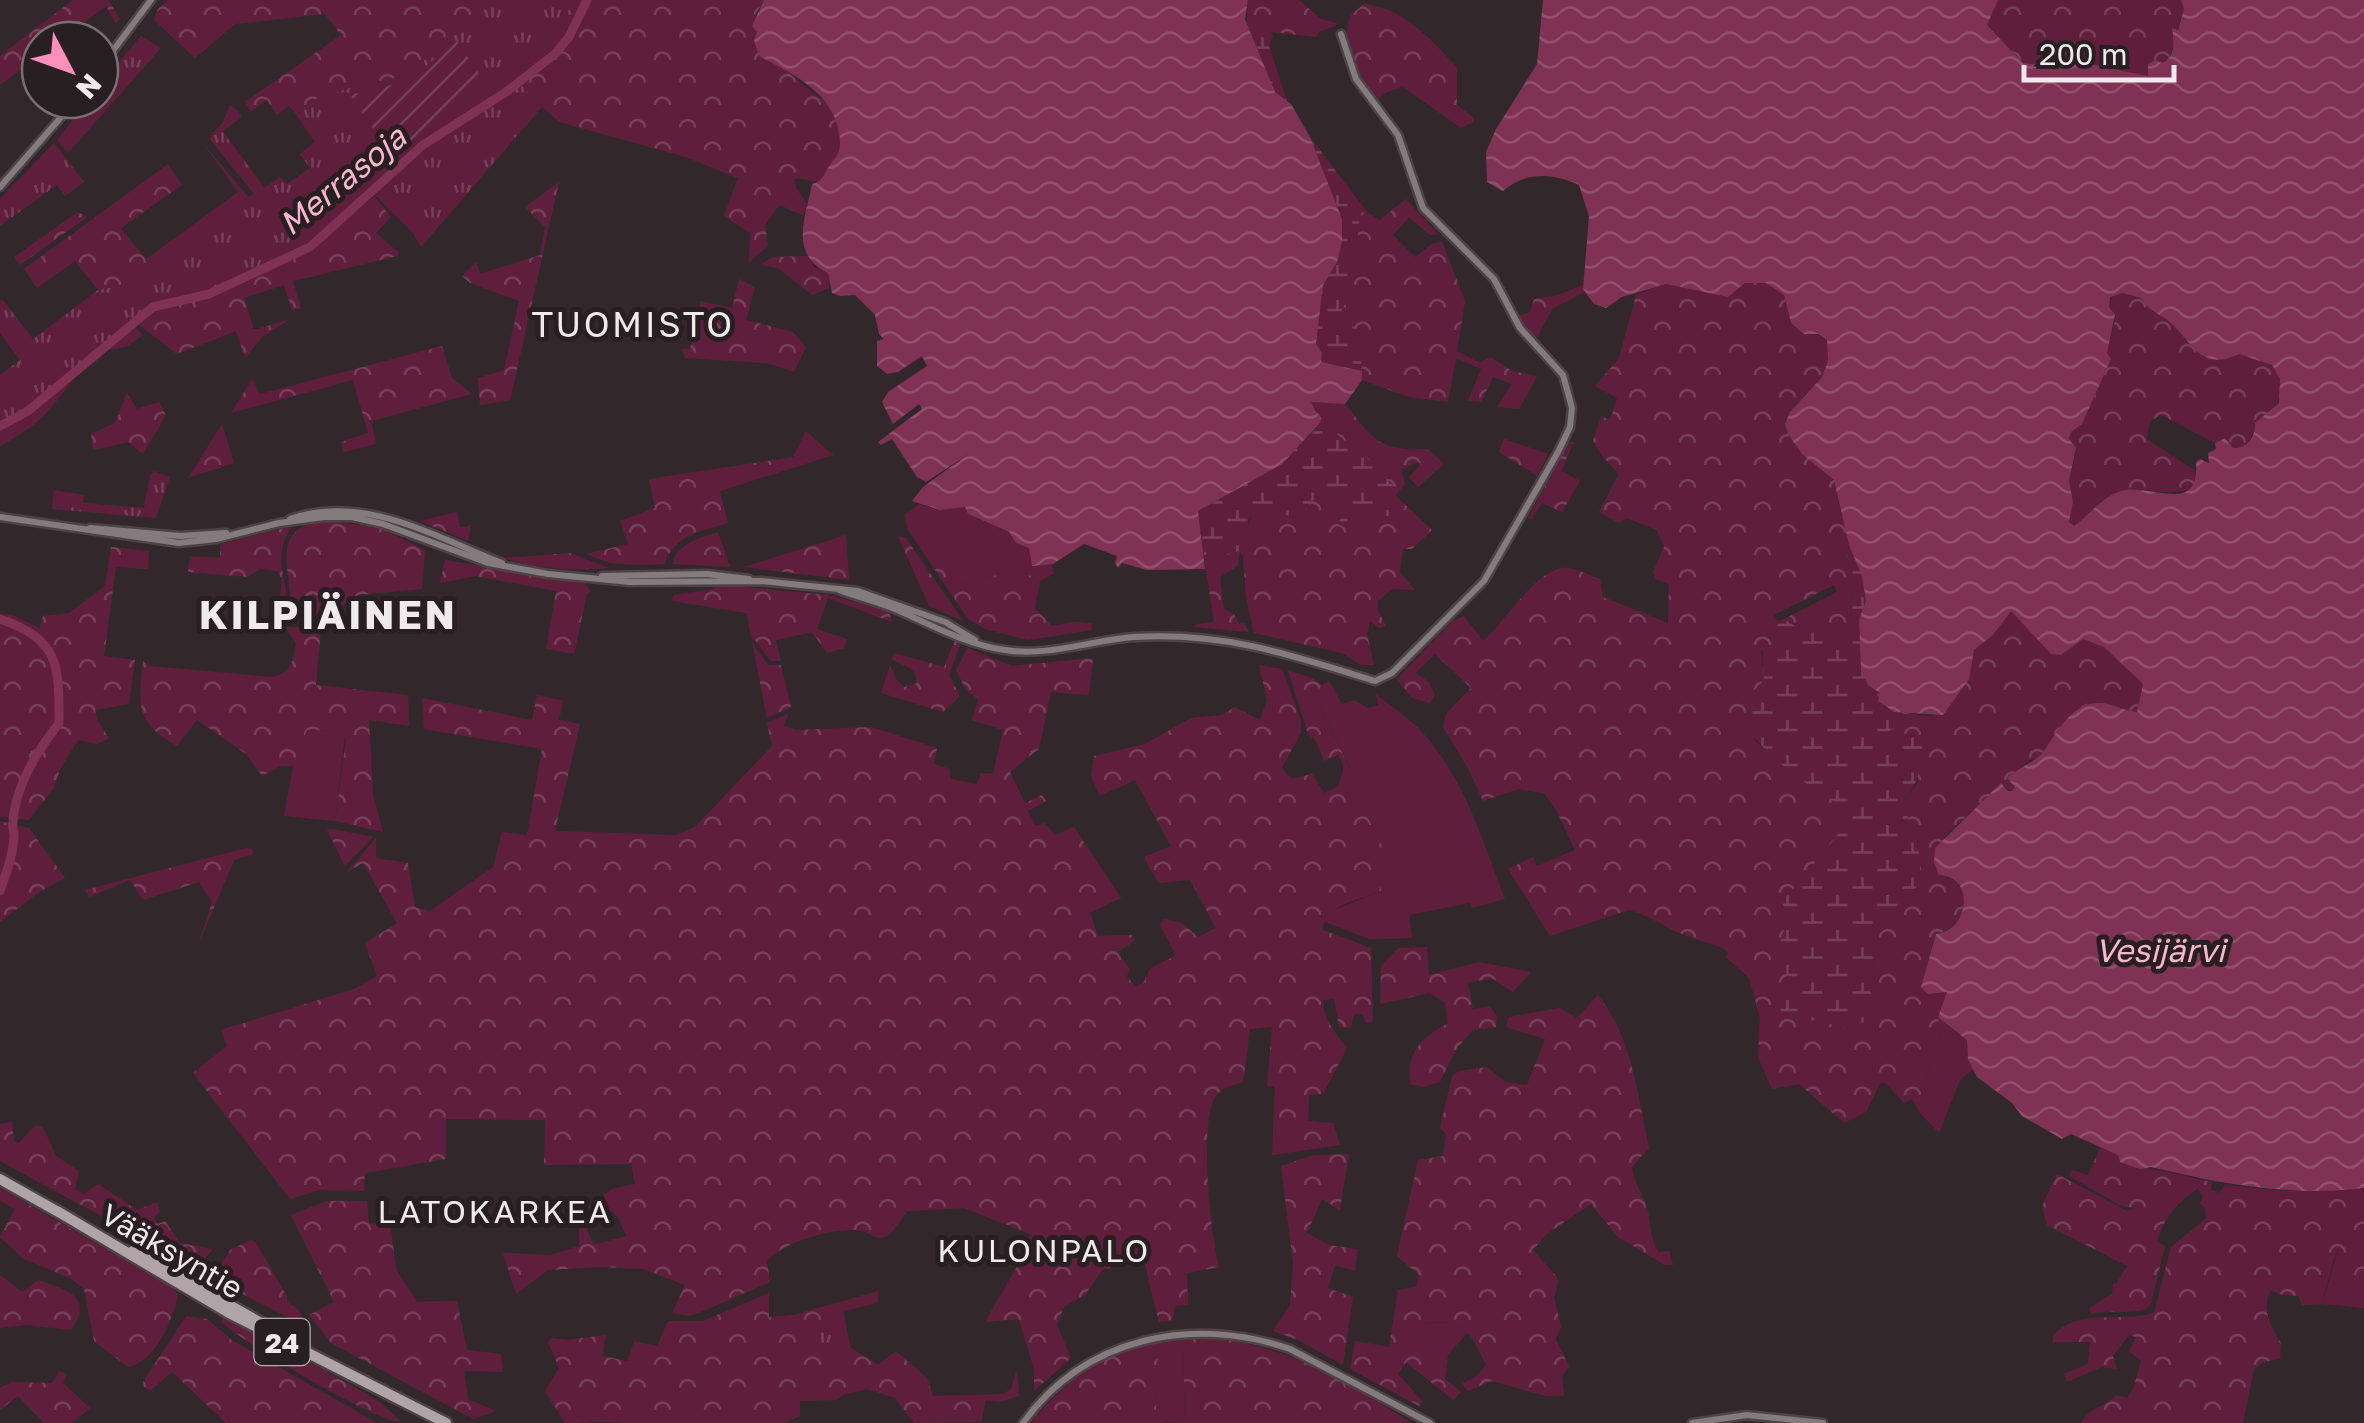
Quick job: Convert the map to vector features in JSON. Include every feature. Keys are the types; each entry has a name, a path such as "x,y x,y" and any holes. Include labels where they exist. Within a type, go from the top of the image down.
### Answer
{"highway":[{"name":"Vääksyntie","path":"0,1178 229,1314 442,1422"}],"street":[{"path":"120,41 151,0"},
{"path":"0,517 180,536 233,533 331,510 353,510 515,568 654,582 762,581 858,591 945,622 980,644 1024,652 1130,638 1193,637 1287,652 1379,680 1392,673 1468,599 1502,555 1570,427 1572,408 1567,384 1558,367 1520,328 1494,278 1423,208 1398,134 1356,79 1342,34"},
{"path":"0,187 60,120"},
{"path":"1022,1423 1036,1404 1066,1377 1100,1356 1157,1336 1205,1332 1232,1334 1290,1349 1430,1423"},
{"path":"1692,1423 1747,1415 1824,1423"}],"green space":[{"path":"73,0 108,0 120,19 114,20 106,6 87,20 47,20"},
{"path":"168,0 488,0 416,69 401,77 313,100 295,113 289,106 277,115 267,100 251,111 245,102 341,35 325,14 235,24 195,58 154,20 158,9"},
{"path":"488,0 577,0 513,77 542,107 421,247 413,233 370,190 307,244 207,291 151,305 129,322 143,335 126,347 105,350 80,372 43,416 0,446 0,375 20,360 0,333 2,299 33,339 98,290 133,283 151,268 145,260 238,192 203,143 248,197 254,194 209,138 223,122 230,105 243,116 223,131 264,188 280,177 287,184 310,168 300,154 315,142 295,113 313,100 401,77 416,69"},
{"path":"577,0 764,0 755,15 759,56 784,69 833,109 840,153 821,182 794,178 808,205 803,215 779,205 765,225 768,246 749,262 750,233 724,216 738,178 686,157 559,122 512,78"},
{"path":"1248,0 1299,0 1321,19 1337,23 1316,37 1264,31 1258,21 1247,23"},
{"path":"1998,0 2181,0 2184,9 2177,30 2173,29 2175,42 2168,60 2162,64 2155,61 2149,76 2076,61 2059,66 2023,63 1987,25"},
{"path":"1364,4 1404,19 1457,67 1457,105 1474,118 1473,122 1461,128 1403,87 1377,100 1357,71 1347,38 1351,15"},
{"path":"1258,20 1273,36 1269,46 1287,101 1275,92 1247,23"},
{"path":"141,36 161,48 120,94 120,61"},
{"path":"20,41 20,70 0,85 0,56"},
{"path":"457,41 484,81 387,162 369,140 376,133 350,95 408,81"},
{"path":"72,120 97,120 68,153 57,140"},
{"path":"1310,137 1367,212 1360,217 1356,249 1345,264 1354,285 1339,316 1359,330 1362,371 1321,362 1322,353 1316,344 1323,285 1337,261 1342,219"},
{"path":"54,143 84,182 65,196 57,185 0,226 0,199"},
{"path":"168,164 182,185 121,228 152,267 133,283 98,290 75,261 37,288 24,269"},
{"path":"559,182 510,400 480,405 478,378 504,370 519,301 470,283 462,276 476,262 480,274 540,255 545,227 525,207"},
{"path":"374,196 391,217 376,233 398,256 293,281 301,308 292,310 284,285 244,298 254,330 290,319 262,337 245,358 236,331 177,354 137,323 155,310 210,296 312,249"},
{"path":"1406,199 1438,234 1430,235 1409,217 1393,235 1415,257 1433,243 1442,242 1465,301 1457,351 1480,363 1490,357 1512,371 1537,376 1519,409 1497,407 1512,384 1493,377 1481,402 1468,401 1481,369 1456,358 1448,402 1409,397 1362,380 1359,331 1339,316 1354,285 1345,264 1356,249 1360,216 1367,212 1380,220"},
{"path":"78,212 87,217 20,265 14,257"},
{"path":"807,256 815,267 828,273 829,288 812,295 778,268 760,265 773,257"},
{"path":"739,279 755,287 746,320 793,332 806,347 794,372 767,363 685,358 682,349 690,348 700,321 700,301 732,308"},
{"path":"1745,283 1766,283 1784,295 1791,323 1827,340 1828,361 1822,377 1790,411 1788,434 1802,454 1834,479 1846,521 1849,545 1845,569 1853,589 1851,623 1845,639 1837,644 1804,632 1784,619 1837,592 1834,585 1774,615 1778,622 1772,645 1761,651 1764,680 1751,694 1755,741 1793,773 1855,815 1783,902 1788,919 1779,946 1788,979 1782,1013 1848,1028 1874,959 1865,951 1870,938 1902,912 1919,875 1918,847 1903,803 1918,782 1898,732 1882,735 1897,726 1932,720 1974,650 1993,635 2011,610 2051,654 2061,655 2083,639 2104,647 2143,684 2137,712 2100,703 2089,704 2071,715 2037,759 2031,759 2007,778 2016,787 2012,791 2001,784 1944,837 1947,871 1962,891 1964,906 1954,924 1936,934 1921,987 1948,991 1938,1017 1941,1039 1936,1042 1922,1094 1904,1103 1886,1083 1880,1083 1866,1112 1844,1123 1799,1084 1772,1089 1758,1057 1760,1018 1749,978 1726,957 1728,953 1723,948 1629,910 1550,936 1508,869 1533,857 1537,866 1575,850 1556,810 1544,793 1518,789 1483,801 1443,727 1446,714 1471,688 1435,654 1415,673 1429,682 1435,695 1430,703 1412,698 1397,679 1453,621 1464,616 1483,641 1534,584 1558,569 1573,569 1600,579 1603,597 1668,623 1669,584 1656,579 1653,572 1664,547 1657,530 1627,518 1619,523 1599,512 1619,474 1593,441 1601,416 1610,420 1617,398 1595,386 1619,358 1636,295 1666,284 1728,297"},
{"path":"1583,285 1585,292 1552,309 1537,338 1525,329 1518,316 1530,312 1534,299"},
{"path":"2123,293 2141,298 2208,358 2227,358 2239,353 2267,363 2280,378 2280,395 2246,444 2237,448 2232,448 2226,438 2215,443 2161,415 2150,421 2147,439 2197,472 2194,487 2174,492 2121,492 2102,502 2074,526 2069,522 2073,502 2069,481 2076,453 2069,439 2071,432 2082,424 2111,359 2107,353 2115,320 2109,307 2112,295"},
{"path":"442,346 452,378 472,394 371,421 376,444 344,452 341,442 368,433 353,380 231,413 252,379 260,394"},
{"path":"127,393 137,409 159,402 166,415 143,454 128,442 93,450 91,434 115,423"},
{"path":"1310,402 1345,404 1379,441 1398,448 1428,449 1444,464 1418,487 1409,477 1421,464 1401,469 1405,484 1399,491 1369,460 1321,422"},
{"path":"1321,422 1369,460 1399,491 1395,496 1396,510 1388,516 1375,516 1371,525 1346,528 1339,525 1342,512 1336,497 1327,494 1312,501 1300,517 1282,515 1263,523 1252,515 1248,521 1250,531 1243,540 1244,549 1222,557 1203,551 1197,511 1281,461"},
{"path":"222,424 234,463 188,478"},
{"path":"806,431 827,450 720,484 678,509 638,565 610,563 586,554 628,544 620,521 655,508 649,479 793,457"},
{"path":"1504,439 1548,454 1537,476 1499,452"},
{"path":"1569,442 1574,442 1561,471 1580,481 1562,512 1542,503 1532,519 1528,518"},
{"path":"827,450 834,455 720,491 682,513 644,565 638,565 678,509 720,484"},
{"path":"154,471 170,477 156,518 52,509 54,490 84,495 83,503 144,508"},
{"path":"720,491 728,523 682,540 665,564 644,565 682,513"},
{"path":"1327,494 1336,497 1342,512 1340,525 1375,516 1395,495 1432,530 1412,549 1403,549 1400,572 1415,590 1392,589 1378,601 1378,611 1386,626 1379,628 1370,621 1367,634 1374,665 1361,665 1342,653 1254,633 1240,551 1238,566 1220,577 1224,609 1234,614 1239,624 1244,623 1249,632 1194,627 1214,622 1203,551 1222,557 1239,549 1252,515 1263,523 1282,515 1299,517 1312,501"},
{"path":"919,504 940,510 965,507 968,514 1009,533 1016,543 1029,548 1032,565 1052,564 1054,574 1040,581 1018,569 965,584 912,526 907,528 905,514"},
{"path":"457,512 460,528 471,525 468,541 420,521"},
{"path":"324,521 379,527 425,550 422,589 358,595 325,616 324,622 288,621 291,607 287,547 304,526"},
{"path":"912,525 965,584 1018,569 1040,581 1035,608 1052,626 1091,623 1092,630 1028,640 985,629 968,619 907,528"},
{"path":"292,526 281,552 286,595 283,620 277,621 282,580 278,571 260,569 247,577 188,572 190,556 220,558 220,544"},
{"path":"718,532 730,567 672,564 684,546"},
{"path":"846,535 849,580 744,567"},
{"path":"898,536 906,538 963,621 929,606"},
{"path":"1849,545 1873,600 1859,620 1861,670 1880,693 1884,708 1922,716 1943,715 1883,734 1898,732 1922,738 1919,772 1903,803 1918,847 1919,875 1902,913 1870,939 1866,950 1874,958 1866,980 1871,987 1871,1019 1849,1028 1782,1014 1775,995 1778,984 1788,979 1779,946 1788,919 1782,902 1854,815 1780,763 1745,723 1751,694 1764,680 1762,645 1772,645 1778,622 1784,619 1804,632 1824,630 1836,644 1845,639 1851,623 1853,590 1845,569"},
{"path":"111,547 149,551 148,569 116,567 104,656 135,660 129,704 95,710 109,738 97,744 78,740 60,769 54,788 29,820 0,817 0,614 13,615 39,628 43,616 69,613 105,586"},
{"path":"570,553 609,568 555,568 503,558"},
{"path":"445,560 584,583 591,591 587,594 574,654 546,649 556,591 476,576 440,583"},
{"path":"714,584 828,595 889,611 892,622 828,598 817,629 847,639 844,648 827,653 812,632 776,640 781,661 771,661 750,634 747,613 672,601 673,595 714,589"},
{"path":"285,627 321,628 316,685 408,695 409,726 369,720 373,795 383,832 335,821 346,738 342,731 307,730 293,766 281,766 262,776 246,754 197,720 177,746 146,720 141,701 143,661 150,666 272,677 288,669 294,655 296,643"},
{"path":"955,639 961,642 949,675 960,696 943,712 881,693 890,665 904,687 916,684 913,671 892,659 894,653 944,667"},
{"path":"752,642 768,665 781,665 791,707 767,718"},
{"path":"968,648 1012,666 1093,658 1089,695 1051,692 1039,749 1010,772 1025,803 1042,795 1046,801 1028,811 1036,826 1045,823 1055,835 1074,827 1121,898 1090,913 1098,936 1132,935 1135,941 1117,952 1129,968 1127,977 1136,987 1143,983 1150,969 1176,955 1160,925 1164,919 1182,923 1198,937 1216,928 1190,880 1158,883 1144,857 1171,846 1135,780 1100,796 1091,776 1094,756 1145,744 1191,718 1222,715 1235,707 1260,720 1267,700 1259,665 1282,669 1301,721 1301,733 1282,767 1291,779 1312,774 1324,793 1338,787 1343,764 1338,755 1324,761 1316,741 1308,734 1288,671 1310,677 1322,685 1315,695 1350,769 1349,780 1382,846 1381,891 1336,909 1329,914 1323,930 1371,948 1373,1021 1366,1023 1363,1014 1354,1014 1351,1028 1339,1027 1334,999 1323,1000 1328,1020 1347,1048 1323,1094 1309,1095 1308,1121 1333,1123 1340,1145 1272,1155 1275,1086 1267,1086 1272,1027 1250,1029 1243,1083 1216,1096 1208,1129 1210,1206 1219,1267 1187,1273 1188,1305 1175,1306 1172,1321 1159,1322 1143,1257 1102,1270 1085,1295 1064,1307 1057,1325 1071,1358 1034,1391 1034,1369 1019,1319 985,1322 1026,1251 1030,1234 964,1208 908,1211 884,1237 842,1230 798,1242 767,1262 770,1282 690,1316 672,1313 685,1285 643,1269 548,1270 516,1294 503,1253 551,1255 579,1246 579,1228 584,1223 594,1245 626,1236 618,1217 609,1209 587,1207 612,1189 635,1184 631,1164 544,1165 545,1120 446,1119 446,1159 365,1173 364,1191 320,1190 290,1199 193,1073 227,1046 221,1030 354,989 377,976 365,943 397,923 363,863 347,872 376,838 376,858 408,863 415,907 430,911 493,867 502,832 527,835 542,749 424,729 422,698 532,720 537,695 563,701 559,720 580,724 555,831 677,835 696,826 772,746 767,723 788,714 784,726 796,730 871,727 937,748 934,764 950,769 950,779 977,784 981,773 993,774 1003,730 972,720 978,699 966,690 956,670"},
{"path":"1329,681 1342,704 1355,700 1367,708 1378,705 1376,694 1406,717 1438,751 1462,791 1505,899 1472,908 1470,903 1409,915 1412,938 1369,939 1323,921 1329,912 1381,891 1349,779 1350,768 1315,695"},
{"path":"307,730 345,734 335,821 284,816 293,766"},
{"path":"0,821 29,828 65,878 0,922"},
{"path":"327,830 373,837 345,866"},
{"path":"252,849 253,854 234,860 199,943 212,902 199,882 143,900 130,880 89,897 85,890"},
{"path":"1427,947 1429,975 1479,962 1531,972 1513,992 1493,979 1468,982 1473,1009 1490,1006 1497,1017 1496,1027 1473,1030 1457,1048 1440,1082 1423,1087 1411,1084 1413,1055 1423,1040 1448,1023 1445,1003 1430,993 1380,1004 1381,966 1398,948"},
{"path":"1598,995 1626,1049 1649,1148 1632,1167 1634,1178 1648,1211 1658,1252 1669,1251 1673,1265 1665,1265 1618,1237 1591,1204 1547,1234 1533,1250 1557,1277 1554,1298 1561,1326 1556,1339 1569,1366 1562,1376 1564,1396 1546,1396 1492,1381 1468,1391 1462,1384 1486,1365 1469,1334 1445,1322 1417,1327 1401,1337 1401,1344 1461,1392 1453,1400 1406,1362 1398,1374 1423,1402 1419,1406 1350,1369 1355,1341 1389,1347 1398,1290 1417,1287 1418,1274 1397,1256 1418,1160 1443,1156 1446,1134 1440,1128 1452,1076 1459,1071 1487,1067 1505,1082 1527,1085 1545,1039 1506,1027 1509,1017 1560,1008 1577,1018"},
{"path":"1938,1017 1967,1040 1968,1060 1973,1069 1960,1080 1939,1133 1912,1099 1922,1094 1936,1042 1941,1039"},
{"path":"12,1122 14,1141 19,1143 35,1125 43,1127 56,1156 79,1171 75,1190 84,1194 98,1184 137,1210 157,1202 160,1211 154,1218 158,1224 165,1221 180,1243 213,1249 198,1266 191,1265 0,1161 0,1124"},
{"path":"2100,1147 2118,1155 2120,1162 2212,1182 2211,1190 2219,1193 2225,1185 2283,1191 2364,1188 2361,1296 2356,1300 2354,1277 2345,1290 2340,1246 2322,1304 2302,1305 2298,1296 2271,1290 2267,1311 2281,1343 2280,1359 2254,1369 2243,1423 2081,1423 2116,1395 2127,1398 2133,1389 2141,1361 2129,1351 2136,1337 2129,1335 2113,1356 2117,1369 2102,1367 2067,1382 2064,1374 2088,1364 2090,1342 2053,1342 2053,1336 2063,1327 2087,1319 2154,1313 2171,1247 2206,1218 2198,1188 2168,1218 2157,1242 2165,1246 2151,1303 2146,1309 2091,1314 2089,1308 2112,1294 2113,1284 2127,1266 2047,1225 2042,1206 2057,1174 2127,1211 2136,1209 2119,1205 2069,1176 2072,1170 2088,1175"},
{"path":"1349,1154 1340,1210 1322,1199 1307,1233 1329,1245 1358,1249 1355,1271 1335,1265 1328,1288 1353,1297 1343,1365 1273,1331 1290,1305 1293,1263 1281,1166 1313,1155"},
{"path":"0,1188 178,1294 167,1327 147,1357 128,1367 94,1341 84,1289 72,1279 24,1259 0,1237 15,1209 0,1201"},
{"path":"327,1201 367,1201 369,1224 390,1222 396,1269 417,1302 457,1301 467,1350 501,1354 503,1372 464,1371 468,1399 496,1411 473,1419 331,1343 309,1315 334,1302 291,1215"},
{"path":"251,1240 287,1296 287,1302 298,1309 309,1328 221,1283 216,1275 230,1250"},
{"path":"2340,1244 2346,1289 2355,1275 2356,1299 2361,1296 2364,1278 2364,1308 2322,1304"},
{"path":"0,1275 22,1292 38,1280 74,1296 80,1309 71,1330 27,1325 0,1328"},
{"path":"878,1291 878,1303 844,1311 846,1326 815,1330 827,1359 851,1348 878,1365 896,1351 927,1378 933,1396 1003,1394 1011,1389 1017,1369 1019,1396 1000,1402 986,1400 981,1422 914,1423 895,1398 867,1389 835,1400 800,1401 800,1416 784,1423 565,1423 545,1391 559,1368 548,1342 552,1338 606,1335 602,1356 628,1361 634,1341 657,1346 668,1321 703,1321 769,1293 769,1317 794,1315"},
{"path":"186,1316 207,1319 233,1341 377,1423 226,1423 172,1372 150,1391 143,1382"},
{"path":"224,1318 379,1401 401,1422 366,1410 281,1363 221,1322"},
{"path":"1454,1323 1468,1332 1448,1355 1445,1381 1401,1344 1401,1337 1413,1326"},
{"path":"846,1326 851,1348 827,1359 815,1330"},
{"path":"1195,1337 1283,1354 1335,1377 1412,1423 1185,1423 1183,1340"},
{"path":"1183,1340 1185,1423 1156,1422 1158,1341"},
{"path":"1158,1341 1156,1421 1166,1423 1030,1423 1086,1370"},
{"path":"59,1371 67,1374 63,1383 90,1408 72,1423 44,1423 18,1396 0,1410 0,1388 12,1382 52,1383"}],"water":[{"path":"764,0 1248,0 1245,19 1275,92 1291,104 1310,137 1342,219 1337,262 1323,285 1316,344 1322,353 1321,362 1362,371 1362,380 1345,404 1311,402 1321,422 1282,464 1198,511 1205,569 1147,570 1122,563 1118,568 1117,556 1084,544 1053,564 1032,566 1029,548 1016,543 1009,532 968,514 965,507 940,510 912,501 923,487 970,453 926,482 917,477 892,439 881,445 878,442 922,409 919,404 893,424 882,402 888,392 927,366 922,356 898,372 887,374 877,366 877,341 884,339 875,315 855,295 832,293 828,273 808,256 803,234 812,184 822,178 837,156 839,134 836,120 820,96 759,56 754,40 757,32 752,26"},
{"name":"Vesijärvi","path":"1543,0 1998,0 1987,25 2023,63 2059,66 2075,61 2148,76 2148,64 2155,60 2163,63 2172,52 2172,28 2178,30 2184,9 2181,0 2364,0 2364,1188 2283,1190 2151,1167 2140,1169 2071,1134 2062,1139 2022,1116 2012,1103 1977,1077 1968,1060 1967,1040 1938,1017 1947,992 1928,994 1921,987 1936,934 1956,923 1964,903 1959,884 1939,875 1934,862 1935,848 2001,783 2012,791 2015,787 2007,778 2041,754 2073,713 2100,703 2137,712 2143,684 2104,647 2083,639 2061,655 2051,654 2011,611 1993,635 1974,650 1969,679 1943,715 1894,712 1878,701 1880,693 1868,685 1861,670 1859,620 1866,601 1834,480 1802,454 1785,424 1790,412 1822,377 1828,361 1827,340 1818,334 1804,334 1791,323 1784,295 1766,283 1745,283 1728,297 1666,284 1622,297 1606,308 1594,304 1583,289 1589,216 1579,185 1540,176 1521,180 1503,191 1487,182 1486,152 1537,64","holes":["2123,293 2141,298 2208,358 2227,359 2239,354 2272,365 2280,379 2279,403 2255,423 2246,444 2233,448 2225,438 2215,443 2216,449 2208,453 2209,463 2200,459 2196,462 2191,488 2183,493 2118,492 2074,526 2069,522 2073,502 2069,481 2076,448 2069,439 2071,432 2082,424 2111,359 2107,353 2115,315 2109,307 2110,297"]}],"waterway":[{"name":"Merrasoja","path":"0,426 28,411 153,307 209,294 310,247 423,145 506,92 555,54 569,37 587,0"},
{"name":"Merrasoja","path":"0,619 35,636 52,658 59,723 36,757 18,796 12,851 0,891"}],"district":[{"name":"TUOMISTO","path":"633,324"},
{"name":"KILPIÄINEN","path":"328,614"},
{"name":"LATOKARKEA","path":"495,1211"},
{"name":"KULONPALO","path":"1044,1250"}]}
